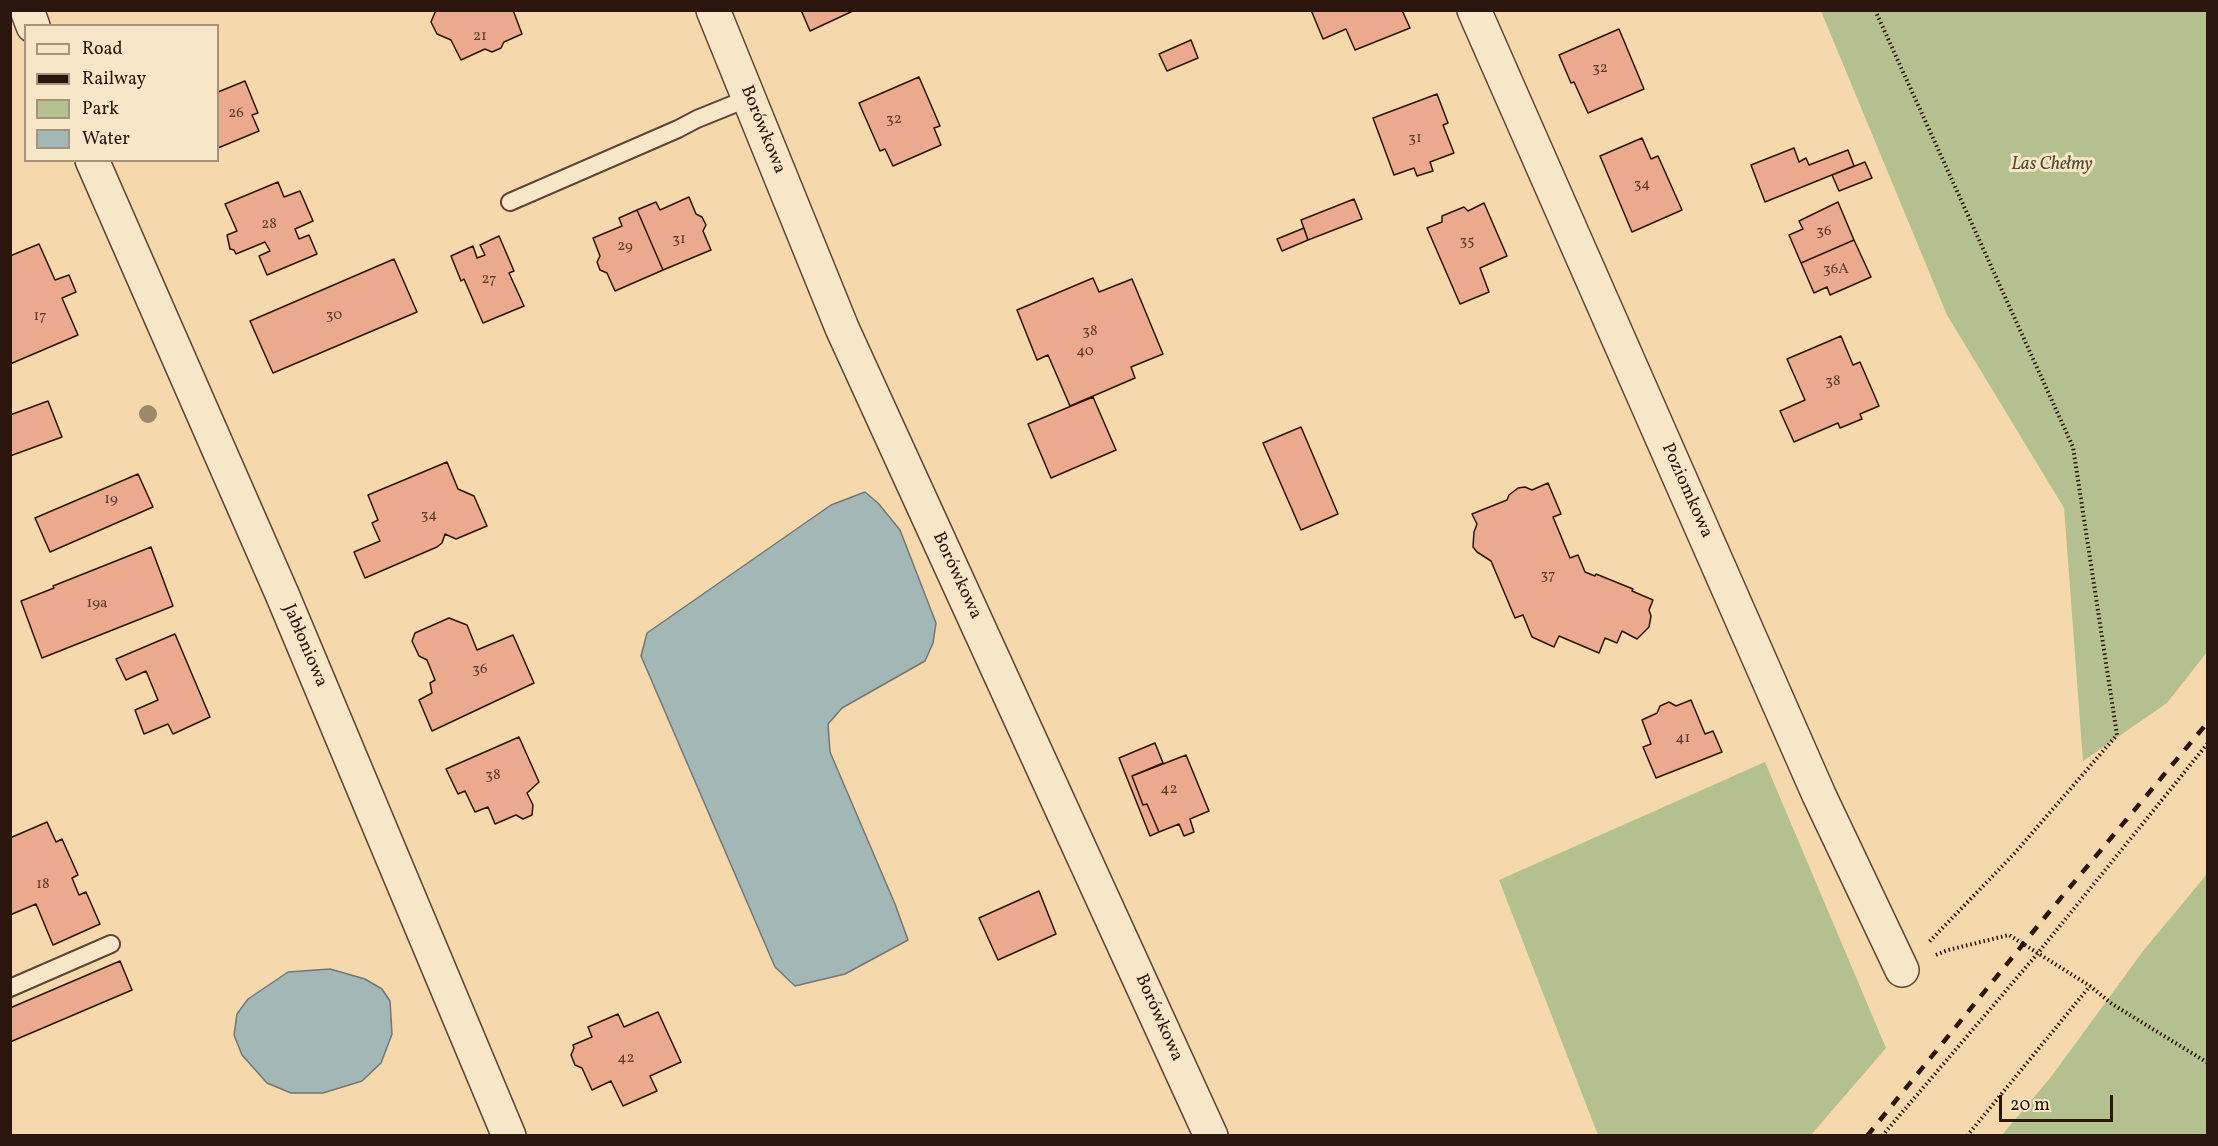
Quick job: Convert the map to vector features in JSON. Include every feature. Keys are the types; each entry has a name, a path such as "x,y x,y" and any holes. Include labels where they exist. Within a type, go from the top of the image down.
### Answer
{"street":[{"name":"Borówkowa","path":"713,10 842,328 1211,1136"},
{"name":"Poziomkowa","path":"1474,10 1819,795 1902,970"},
{"name":"Jabłoniowa","path":"93,162 282,594 509,1136"}],"lane":[{"path":"510,202 749,98"},
{"path":"10,988 111,944"}],"path":[{"path":"1875,10 2073,447 2117,735 2013,855 1902,970"},
{"path":"1882,1136 2038,953 2208,743"},
{"path":"1902,970 1948,950 2009,935 2090,986 2112,1004 2208,1063"},
{"path":"1967,1136 2090,986"}],"green space":[{"name":"Las Chełmy","path":"1821,11 2207,11 2207,652 2167,703 2083,761 2064,508 1947,315"},
{"path":"1765,762 1886,1048 1811,1135 1598,1135 1499,880"},
{"path":"2207,874 2207,1135 2002,1135 2051,1077 2143,951"}],"water":[{"path":"865,492 878,503 900,530 936,623 933,643 925,661 842,708 828,724 830,752 908,940 845,974 795,986 775,967 641,656 647,633 831,505"},
{"path":"330,969 365,979 382,989 390,1001 392,1034 381,1063 362,1081 323,1093 291,1093 267,1083 242,1055 234,1035 237,1014 248,999 288,972"}],"building":[{"path":"436,10 513,10 522,34 504,42 501,48 492,52 485,49 461,60 451,40 437,34 431,22"},
{"path":"801,10 855,10 810,31"},
{"path":"1311,10 1402,10 1410,28 1355,50 1346,29 1323,39"},
{"path":"1619,29 1644,89 1588,113 1559,55"},
{"path":"1191,40 1198,58 1167,71 1159,54"},
{"path":"919,77 940,126 934,128 941,145 893,166 885,149 880,151 859,103"},
{"path":"245,81 258,113 252,115 259,131 219,148 219,92"},
{"path":"1437,94 1448,123 1443,125 1454,153 1430,162 1433,171 1417,176 1414,168 1394,175 1373,118"},
{"path":"1642,138 1651,159 1658,156 1682,210 1632,232 1600,156"},
{"path":"1794,148 1799,162 1806,158 1809,165 1848,150 1854,166 1765,202 1751,165"},
{"path":"1865,162 1872,178 1839,191 1832,175"},
{"path":"278,182 284,197 300,191 313,221 295,229 299,239 309,235 317,254 267,275 259,256 270,251 265,242 236,254 230,249 227,235 237,231 225,204"},
{"path":"689,197 696,214 702,217 706,225 703,231 711,250 663,270 637,210 656,202 660,210"},
{"path":"1354,199 1362,219 1308,240 1301,220"},
{"path":"1838,202 1854,240 1801,263 1789,235 1803,229 1799,221"},
{"path":"1484,203 1507,256 1480,268 1489,292 1460,304 1427,228 1442,222 1442,216 1464,207 1468,211"},
{"path":"637,210 663,270 615,291 607,273 600,270 597,262 600,256 593,238 622,226 619,218"},
{"path":"1304,228 1308,240 1282,251 1277,239"},
{"path":"499,236 514,271 509,273 524,306 483,323 464,279 461,281 451,256 473,246 477,258 485,255 480,245"},
{"path":"1854,240 1871,277 1830,295 1827,287 1814,293 1801,263"},
{"path":"39,244 55,280 69,275 76,292 62,298 78,335 10,364 10,256"},
{"path":"394,259 417,312 273,373 250,321"},
{"path":"1093,278 1099,292 1132,279 1163,354 1131,367 1135,378 1070,406 1048,355 1037,360 1017,310"},
{"path":"1841,336 1853,365 1860,362 1879,406 1860,414 1862,419 1840,428 1838,423 1794,442 1780,411 1805,400 1787,359"},
{"path":"1093,397 1116,450 1051,478 1028,424"},
{"path":"48,401 62,437 10,456 10,415"},
{"path":"1301,427 1338,514 1301,530 1263,443"},
{"path":"447,462 458,489 474,496 487,526 456,539 445,534 442,543 437,547 365,578 354,552 380,541 372,523 378,520 368,495"},
{"path":"138,474 153,507 50,552 35,518"},
{"path":"1548,483 1561,514 1553,517 1570,558 1578,555 1585,572 1633,589 1632,591 1653,600 1649,610 1651,616 1649,627 1637,639 1622,631 1617,643 1605,638 1599,653 1559,636 1554,647 1532,637 1523,615 1515,618 1491,561 1473,547 1477,524 1472,514 1507,500 1509,495 1518,488 1525,487 1532,490"},
{"path":"151,547 173,606 42,658 21,601"},
{"path":"449,618 467,625 477,650 513,635 534,683 432,731 419,700 432,693 430,683 435,680 427,660 419,656 412,641 415,633"},
{"path":"175,634 210,717 173,734 168,724 144,734 135,710 158,700 146,671 126,680 116,659"},
{"path":"1691,700 1705,734 1713,731 1722,752 1656,778 1643,747 1651,744 1642,720 1657,713 1660,706 1669,702 1676,706"},
{"path":"519,737 539,782 527,793 533,805 532,815 523,819 516,815 495,824 488,807 475,812 465,791 458,794 446,769"},
{"path":"1155,743 1163,763 1132,776 1143,805 1147,804 1159,832 1150,836 1119,758"},
{"path":"1186,755 1209,811 1190,819 1194,832 1184,836 1179,824 1159,832 1147,804 1143,805 1132,776"},
{"path":"47,822 56,842 62,839 78,875 72,878 79,895 86,892 100,924 53,945 36,904 10,915 10,838"},
{"path":"1039,891 1056,934 998,960 979,918"},
{"path":"120,961 132,990 10,1042 10,1008"},
{"path":"658,1012 681,1062 650,1076 657,1091 623,1106 611,1081 592,1090 582,1068 575,1065 571,1055 573,1045 592,1037 588,1027 618,1014 624,1027"}],"railway":[{"path":"1867,1136 2208,722"}]}
